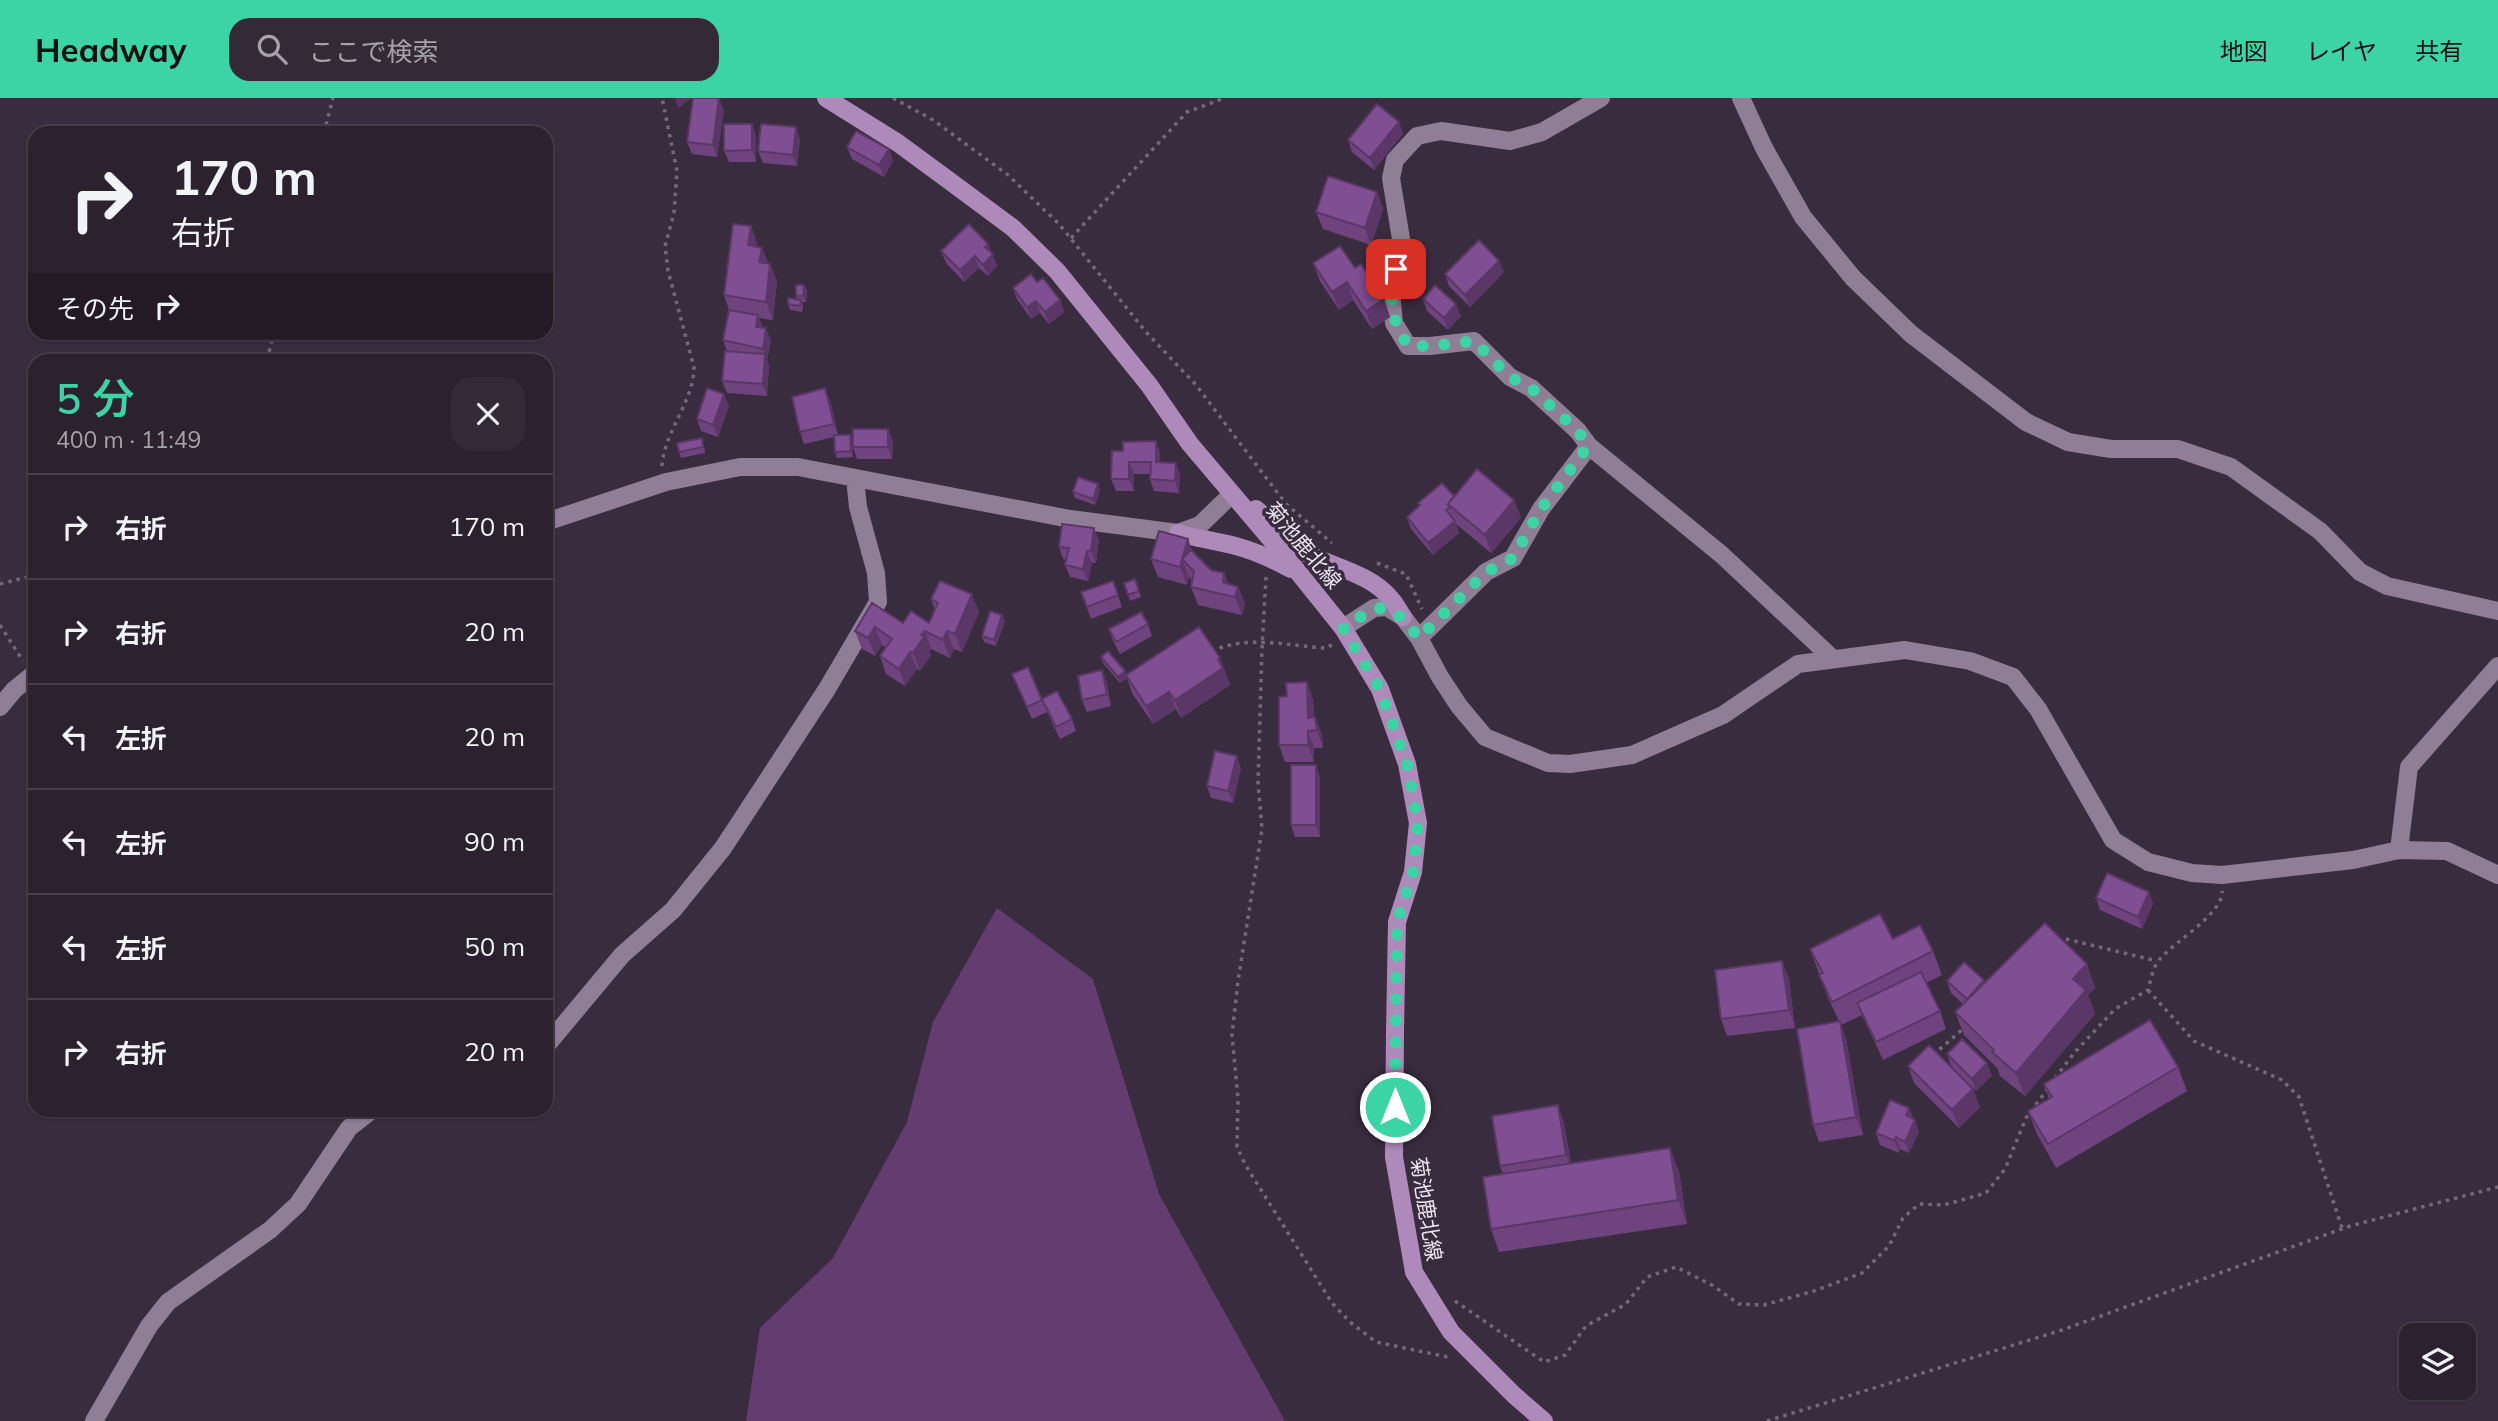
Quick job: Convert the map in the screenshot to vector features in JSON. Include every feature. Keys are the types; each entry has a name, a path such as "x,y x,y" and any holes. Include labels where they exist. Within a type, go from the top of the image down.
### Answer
{"main road":[{"name":"菊池鹿北線","path":"826,98 898,143 1013,228 1057,271 1104,327 1215,475 1300,574 1346,633 1380,689 1407,764 1418,823 1413,872 1397,922 1394,1157 1414,1272 1451,1332 1544,1421"},
{"path":"1215,475 1266,517 1297,548 1332,566 1362,576 1376,585 1391,598 1403,617"},
{"path":"1178,533 1238,546 1300,574"}],"street":[{"path":"1601,98 1542,132 1510,141 1441,131 1417,136 1395,160 1391,178 1402,245 1391,293 1394,323 1408,346 1474,341 1510,377 1531,388 1578,431 1588,446 1722,555 1832,658"},
{"path":"1741,98 1764,148 1803,218 1853,278 1912,334 2026,422 2068,442 2111,449 2178,449 2231,467 2320,531 2360,572 2387,586 2498,611"},
{"path":"1425,632 1486,572 1513,558 1541,509 1588,446"},
{"path":"553,520 666,482 740,467 798,467 1070,519 1178,533 1200,525 1231,495"},
{"path":"553,1038 622,955 673,910 723,848 827,689 878,602 876,573 858,507 855,478"},
{"path":"1346,633 1374,608 1387,607 1425,632 1446,687 1485,737 1548,763 1559,764 1632,755 1723,715 1798,664 1905,650 1969,661 2013,677 2038,709 2113,840 2148,862 2192,873 2222,874 2353,860 2399,850 2446,851 2498,875"},
{"path":"2399,850 2409,767 2498,666"},
{"path":"0,708 14,690 28,679"},
{"path":"93,1421 149,1326 168,1302 270,1230 298,1204 349,1128 363,1117"}],"path":[{"path":"326,126 333,98"},
{"path":"662,98 677,171 674,213 665,246 668,271 694,367 694,379 661,464 666,482"},
{"path":"893,98 933,120 1008,175 1059,224 1146,332 1196,385 1286,504 1339,548"},
{"path":"1071,238 1187,112 1225,98"},
{"path":"1269,558 1262,644 1258,783 1262,829 1238,981 1233,1035 1238,1099 1237,1147 1332,1303 1350,1322 1376,1342 1451,1359 1474,1355"},
{"path":"1367,560 1406,574 1425,632"},
{"path":"0,584 28,577"},
{"path":"0,625 18,654"},
{"path":"1210,653 1222,646 1242,642 1325,648 1346,633"},
{"path":"1446,1295 1544,1362 1565,1355 1586,1326 1626,1304 1647,1277 1676,1267 1712,1284 1739,1304 1764,1305 1814,1291 1862,1273 1889,1246 1903,1218 1919,1203 1944,1205 1986,1193 2005,1169 2026,1118 2074,1052 2115,1009 2148,990 2157,961 2210,914 2223,896 2222,874"},
{"path":"2053,942 2062,938 2157,961"},
{"path":"2148,990 2194,1041 2282,1080 2299,1097 2342,1229"},
{"path":"1927,1059 1965,1028"},
{"path":"1767,1421 2040,1337 2342,1229 2498,1188"}],"shaded area":[{"path":"997,908 1093,979 1159,1194 1285,1421 746,1421 760,1328 833,1258 907,1122 933,1022"}],"building":[{"path":"693,98 719,98 713,145 687,142"},
{"path":"1377,104 1399,122 1370,158 1348,140"},
{"path":"724,124 752,124 752,150 724,151"},
{"path":"761,124 796,127 793,155 758,151"},
{"path":"856,131 889,149 879,165 847,147"},
{"path":"1328,176 1377,192 1365,228 1316,212"},
{"path":"733,224 751,226 748,245 762,248 759,262 770,264 766,302 724,295"},
{"path":"969,224 988,244 985,247 993,254 983,265 975,256 960,270 941,251"},
{"path":"1479,240 1499,261 1465,295 1445,274"},
{"path":"1340,246 1355,268 1361,264 1384,299 1366,311 1347,282 1332,292 1313,263"},
{"path":"1031,274 1037,282 1043,278 1060,300 1045,312 1036,301 1027,307 1013,288"},
{"path":"796,285 804,285 803,296 796,296"},
{"path":"1435,285 1456,304 1444,318 1423,299"},
{"path":"788,298 801,300 800,306 788,304"},
{"path":"729,310 758,315 756,327 766,328 763,349 723,340"},
{"path":"725,351 765,354 763,384 722,381"},
{"path":"707,388 724,394 713,425 697,419"},
{"path":"825,388 834,424 800,432 792,397"},
{"path":"853,429 888,429 888,447 853,447"},
{"path":"834,435 850,435 851,451 835,452"},
{"path":"702,438 703,447 679,452 677,443"},
{"path":"1156,441 1156,462 1176,463 1175,481 1150,479 1151,462 1129,462 1129,479 1111,479 1112,451 1123,451 1123,442"},
{"path":"1477,469 1514,500 1485,535 1448,504"},
{"path":"1078,477 1098,484 1093,499 1073,492"},
{"path":"1442,483 1454,496 1446,510 1455,521 1428,543 1407,517 1420,505 1418,503"},
{"path":"1062,524 1094,528 1091,551 1087,551 1083,569 1065,565 1069,548 1059,547"},
{"path":"1159,531 1188,539 1180,567 1151,559"},
{"path":"1191,550 1211,570 1224,573 1223,582 1238,587 1235,597 1191,587 1194,571 1182,559"},
{"path":"1135,579 1139,591 1128,595 1124,583"},
{"path":"940,581 972,594 955,634 947,631 943,640 925,631 921,635 924,637 899,669 880,656 892,639 875,627 868,638 855,631 872,603 903,623 911,611 929,623 938,603 931,599"},
{"path":"1113,581 1118,595 1087,607 1081,592"},
{"path":"990,611 1002,615 994,640 982,636"},
{"path":"1141,612 1148,624 1116,642 1109,629"},
{"path":"1199,627 1220,658 1218,660 1223,668 1175,700 1169,692 1146,706 1126,675"},
{"path":"1108,651 1125,671 1118,677 1101,657"},
{"path":"1028,667 1042,700 1027,707 1012,674"},
{"path":"1102,670 1107,694 1082,700 1078,676"},
{"path":"1307,682 1308,718 1315,717 1317,730 1308,731 1308,745 1279,745 1279,697 1287,696 1286,683"},
{"path":"1057,691 1072,719 1056,727 1042,699"},
{"path":"1215,751 1237,756 1228,791 1207,786"},
{"path":"1291,765 1316,765 1316,825 1291,825"},
{"path":"2107,873 2149,892 2138,917 2096,898"},
{"path":"1880,914 1893,939 1920,925 1933,951 1832,1002 1819,975 1823,973 1810,949"},
{"path":"2045,923 2087,964 2073,979 2086,990 2016,1073 1992,1052 1994,1050 1955,1012"},
{"path":"1782,961 1789,1010 1721,1019 1715,970"},
{"path":"1964,962 1984,980 1967,999 1947,981"},
{"path":"1921,972 1940,1011 1876,1042 1857,1003"},
{"path":"2150,1020 2178,1067 2048,1144 2028,1111 2052,1097 2044,1084"},
{"path":"1840,1021 1856,1117 1813,1125 1797,1029"},
{"path":"1962,1039 1987,1063 1972,1079 1947,1054"},
{"path":"1929,1045 1973,1089 1952,1110 1908,1066"},
{"path":"1890,1100 1909,1108 1906,1115 1915,1120 1905,1142 1896,1137 1895,1141 1876,1133"},
{"path":"1558,1105 1566,1155 1500,1166 1492,1116"},
{"path":"1670,1148 1678,1200 1491,1229 1483,1177"}],"route":[{"path":"1395,1107 1397,922 1413,872 1418,823 1407,764 1380,689 1343,628 1374,608 1387,607 1403,617 1419,638 1486,572 1513,558 1541,509 1588,446 1578,431 1531,388 1510,377 1474,341 1408,346 1394,323 1391,293 1396,269"}]}
